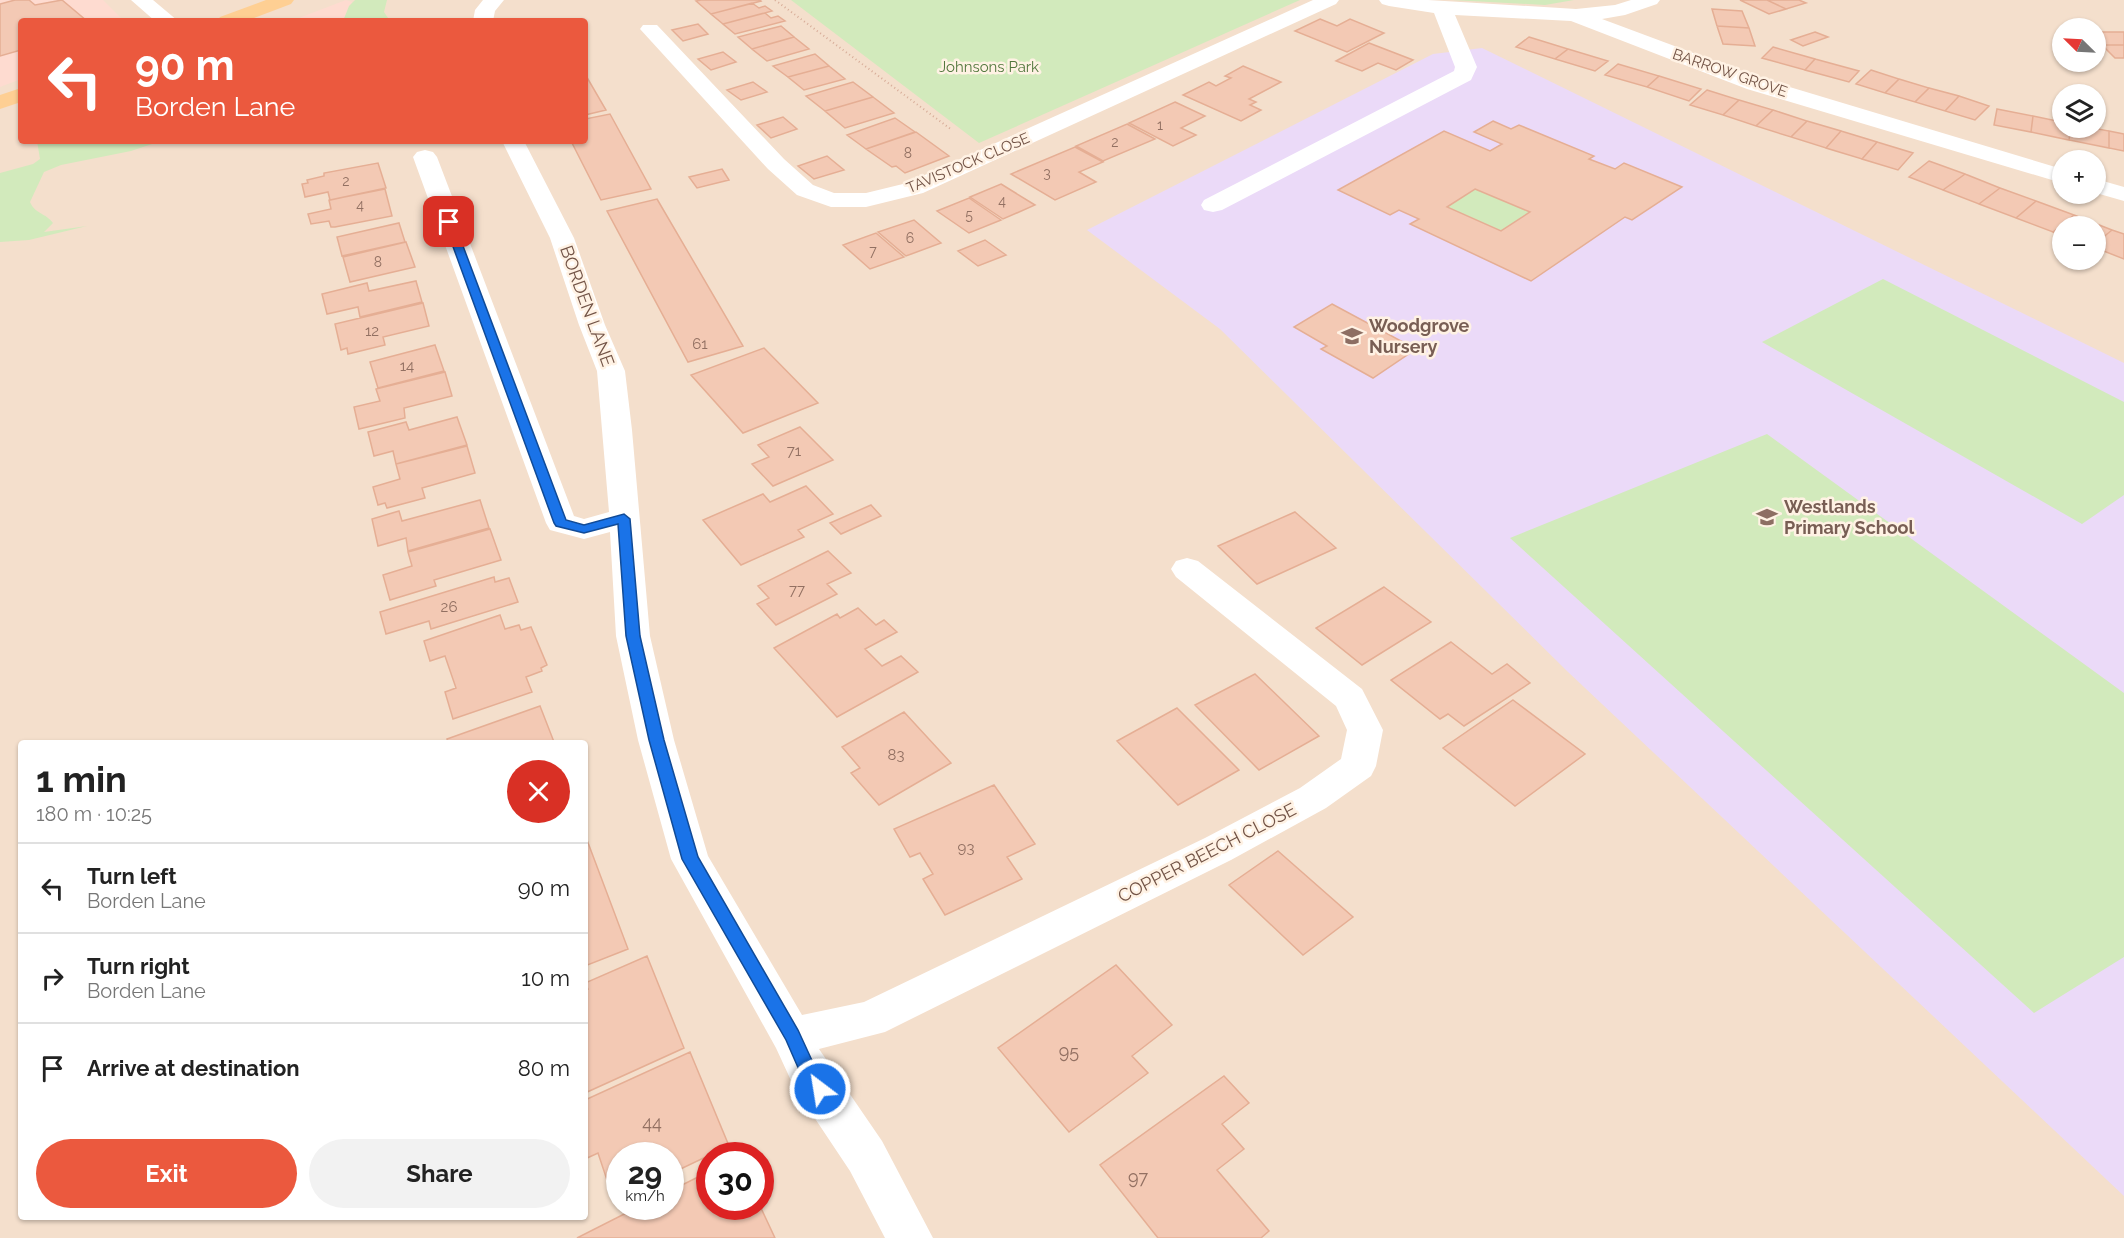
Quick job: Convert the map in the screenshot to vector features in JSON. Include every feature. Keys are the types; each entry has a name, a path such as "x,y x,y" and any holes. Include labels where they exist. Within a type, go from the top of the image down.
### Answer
{"main road":[{"path":"235,18 284,0"},
{"path":"0,102 18,96"}],"street":[{"path":"141,0 164,18"},
{"path":"484,18 485,10 494,0"},
{"name":"TAVISTOCK CLOSE","path":"650,29 776,164 805,190 831,200 866,200 915,189 1329,0"},
{"path":"1575,15 1618,11 1650,0"},
{"name":"BARROW GROVE","path":"1391,1 1442,8 1575,15 1755,84 2052,173"},
{"path":"1214,205 1463,75 1466,67 1442,8"},
{"name":"BORDEN LANE","path":"515,144 562,238 592,325 611,371 618,430 633,636 656,740 690,859 792,1036 809,1073 866,1156 910,1238"},
{"path":"425,157 561,523 584,529 624,519"},
{"path":"2106,189 2124,194"},
{"name":"COPPER BEECH CLOSE","path":"792,1036 870,1019 1218,849 1313,798 1358,766 1365,730 1350,698 1187,569"}],"path":[{"path":"775,0 986,156"}],"shaded area":[{"path":"0,0 2124,0 2124,1238 0,1238"},
{"path":"0,0 103,0 121,18 18,18 18,80 0,87"},
{"path":"346,0 352,2 344,18 299,18"},
{"name":"Westlands Primary School","path":"1482,48 2124,363 2124,1196 1567,671 1220,329 1087,230 1433,54"}],"green space":[{"path":"355,0 387,0 384,12 388,18 344,18 349,6"},
{"name":"Johnsons Park","path":"791,0 1300,0 979,143"},
{"path":"1452,0 1574,0 1545,5"},
{"path":"38,144 152,144 131,151 61,165 44,172 30,202 53,223 44,232 87,226 29,240 0,242 0,173 33,164 40,159"},
{"path":"1475,189 1530,212 1501,231 1447,207"},
{"path":"1883,279 2124,402 2124,495 2082,524 1762,342"},
{"path":"1767,434 2124,693 2124,957 2034,1013 1510,538"}],"building":[{"path":"15,0 29,0 35,5 62,0 83,18 18,18 18,51 0,56 0,4"},
{"path":"1740,0 1767,0 1786,9 1769,14"},
{"path":"1767,0 1799,0 1806,3 1786,9"},
{"path":"696,1 761,1 711,14"},
{"path":"752,3 759,8 765,6 772,11 723,24 711,14"},
{"path":"1712,9 1742,11 1749,28 1717,26"},
{"path":"765,13 771,18 778,16 785,21 735,34 723,24"},
{"path":"1320,19 1337,26 1350,19 1384,33 1347,52 1295,31"},
{"path":"698,24 708,34 683,41 672,30"},
{"path":"781,26 794,37 752,49 738,37"},
{"path":"1717,26 1749,28 1755,46 1723,44"},
{"path":"1815,32 1828,37 1803,46 1791,40"},
{"path":"2106,32 2124,32 2124,45 2106,45"},
{"path":"794,37 809,49 767,61 752,49"},
{"path":"1529,37 1568,49 1555,59 1516,47"},
{"path":"1369,43 1413,60 1396,70 1378,63 1362,71 1336,61"},
{"path":"2106,45 2124,45 2124,58 2115,58 2106,49"},
{"path":"1773,47 1815,59 1805,70 1762,58"},
{"path":"1568,49 1608,61 1595,71 1555,59"},
{"path":"723,52 736,62 711,70 698,59"},
{"path":"815,54 829,66 788,77 773,66"},
{"path":"1815,59 1859,71 1849,82 1805,70"},
{"path":"1618,64 1659,76 1647,87 1605,75"},
{"path":"829,66 845,79 804,90 788,77"},
{"path":"1243,66 1281,82 1249,99 1256,102 1250,105 1261,110 1241,121 1183,95 1209,82 1216,86 1231,78 1225,76"},
{"path":"1871,70 1899,79 1885,93 1856,84"},
{"path":"1659,76 1701,89 1689,101 1647,87"},
{"path":"588,79 606,110 588,114"},
{"path":"1899,79 1929,88 1915,102 1885,93"},
{"path":"753,82 767,92 741,100 727,90"},
{"path":"853,82 873,97 825,111 806,96"},
{"path":"1929,88 1959,96 1945,111 1915,102"},
{"path":"1707,90 1739,100 1723,115 1690,105"},
{"path":"1959,96 1989,106 1975,120 1945,111"},
{"path":"873,97 894,113 845,128 825,111"},
{"path":"1739,100 1773,110 1756,126 1723,115"},
{"path":"1175,102 1205,116 1181,128 1196,135 1173,146 1129,123"},
{"path":"1997,109 2033,116 2031,132 1994,125"},
{"path":"1773,110 1807,121 1791,137 1756,126"},
{"path":"610,114 651,189 601,200 573,144 588,144 588,118"},
{"path":"2033,116 2052,120 2052,136 2031,132"},
{"path":"783,117 797,129 771,138 757,125"},
{"path":"895,118 915,132 866,149 847,135"},
{"path":"1493,121 1511,129 1519,125 1594,156 1589,159 1615,169 1624,163 1682,187 1632,220 1625,217 1531,281 1410,224 1419,219 1399,210 1390,215 1338,190 1444,131 1490,151 1502,144 1474,132","holes":["1475,189 1530,212 1501,231 1447,207"]},
{"path":"1807,121 1841,131 1826,148 1791,137"},
{"path":"1127,124 1155,139 1103,161 1076,146"},
{"path":"2106,130 2109,131 2109,148 2069,140 2069,138 2106,138"},
{"path":"1841,131 1877,142 1862,159 1826,148"},
{"path":"2109,131 2124,134 2124,151 2109,148"},
{"path":"916,132 949,156 905,173 866,149"},
{"path":"1877,142 1913,153 1898,170 1862,159"},
{"path":"1075,147 1103,162 1079,172 1096,182 1055,200 1011,174"},
{"path":"827,156 844,170 814,179 798,166"},
{"path":"1929,161 1965,174 1943,190 1909,177"},
{"path":"378,163 386,188 330,200 328,192 305,197 302,184 308,183 307,180 324,176 324,173"},
{"path":"722,169 729,180 697,188 689,177"},
{"path":"1965,174 2000,188 1979,204 1943,190"},
{"path":"1001,184 1035,205 1003,219 970,197"},
{"path":"2000,188 2036,201 2016,218 1979,204"},
{"path":"385,189 392,216 335,227 331,227 329,221 311,224 308,214 331,209 329,200"},
{"path":"969,198 1001,220 969,233 937,211"},
{"path":"657,199 743,346 688,362 607,211"},
{"path":"2036,201 2074,215 2052,216 2052,232 2016,218"},
{"path":"914,220 941,243 906,256 878,232"},
{"path":"399,223 405,242 342,256 337,237"},
{"path":"2112,230 2124,234 2124,259 2106,252 2106,235"},
{"path":"876,233 904,257 870,269 843,245"},
{"path":"985,240 1006,255 978,266 958,251"},
{"path":"406,242 415,267 350,282 343,257"},
{"path":"416,281 422,302 360,317 358,307 327,314 322,294 367,283 369,291"},
{"path":"423,303 429,326 383,337 385,345 348,354 347,348 341,350 335,324"},
{"name":"Woodgrove Nursery","path":"1332,304 1416,349 1373,378 1321,349 1327,346 1294,327"},
{"path":"435,345 444,371 378,388 370,362"},
{"path":"764,348 818,403 743,433 691,375"},
{"path":"445,372 452,396 404,408 405,418 359,429 354,407 380,401 376,389"},
{"path":"457,417 467,445 396,464 393,451 374,456 368,432 406,422 409,430"},
{"path":"800,427 833,460 773,486 752,464 769,457 758,445"},
{"path":"467,446 475,473 422,488 425,498 387,508 385,503 378,505 373,487 400,479 396,464"},
{"path":"806,486 833,514 798,530 804,537 741,565 703,520 763,494 770,502"},
{"path":"480,500 489,528 408,551 406,538 378,546 372,519 399,511 402,521"},
{"path":"871,505 881,516 841,534 830,523"},
{"path":"1295,512 1336,548 1257,584 1218,546"},
{"path":"490,529 501,560 434,580 436,586 390,600 383,575 412,566 408,552"},
{"path":"828,551 851,573 827,584 837,594 776,625 757,604 769,598 758,586"},
{"path":"494,577 495,582 509,578 518,602 431,629 429,621 386,634 380,612"},
{"path":"1384,587 1431,622 1362,665 1316,628"},
{"path":"858,608 876,625 884,620 897,632 865,649 882,666 901,656 918,672 837,717 774,648 837,614 840,618"},
{"path":"500,615 505,629 519,625 521,630 531,627 547,665 541,668 542,671 526,677 532,692 453,719 445,692 456,688 445,656 430,661 424,641"},
{"path":"1451,642 1492,674 1507,664 1530,683 1464,726 1448,714 1440,719 1391,680"},
{"path":"1255,674 1319,736 1259,770 1195,705"},
{"path":"1513,700 1585,754 1515,806 1443,748"},
{"path":"540,706 553,740 447,740"},
{"path":"1177,708 1239,770 1178,805 1117,741"},
{"path":"904,712 951,763 879,805 851,773 860,768 842,747"},
{"path":"994,785 1035,844 1007,857 1022,879 945,915 923,879 933,874 920,853 910,857 894,829"},
{"path":"588,843 628,949 588,965"},
{"path":"1278,851 1353,917 1303,955 1229,885"},
{"path":"647,956 684,1048 588,1092 588,982"},
{"path":"1116,965 1172,1025 1132,1056 1148,1073 1069,1132 998,1048"},
{"path":"690,1052 727,1142 696,1142 696,1162 684,1167 684,1142 606,1142 606,1177 598,1153 588,1158 588,1099"},
{"path":"1224,1076 1249,1103 1222,1124 1244,1149 1217,1170 1269,1231 1261,1238 1158,1238 1100,1165"},
{"path":"696,1178 696,1220 767,1220 775,1238 577,1238 612,1220 684,1220 684,1184"}],"place":[{"name":"Woodgrove Nursery","path":"1352,336"},
{"name":"Westlands Primary School","path":"1767,517"}],"route":[{"path":"449,222 561,523 584,529 624,519 633,636 656,740 690,859 820,1089"}]}
